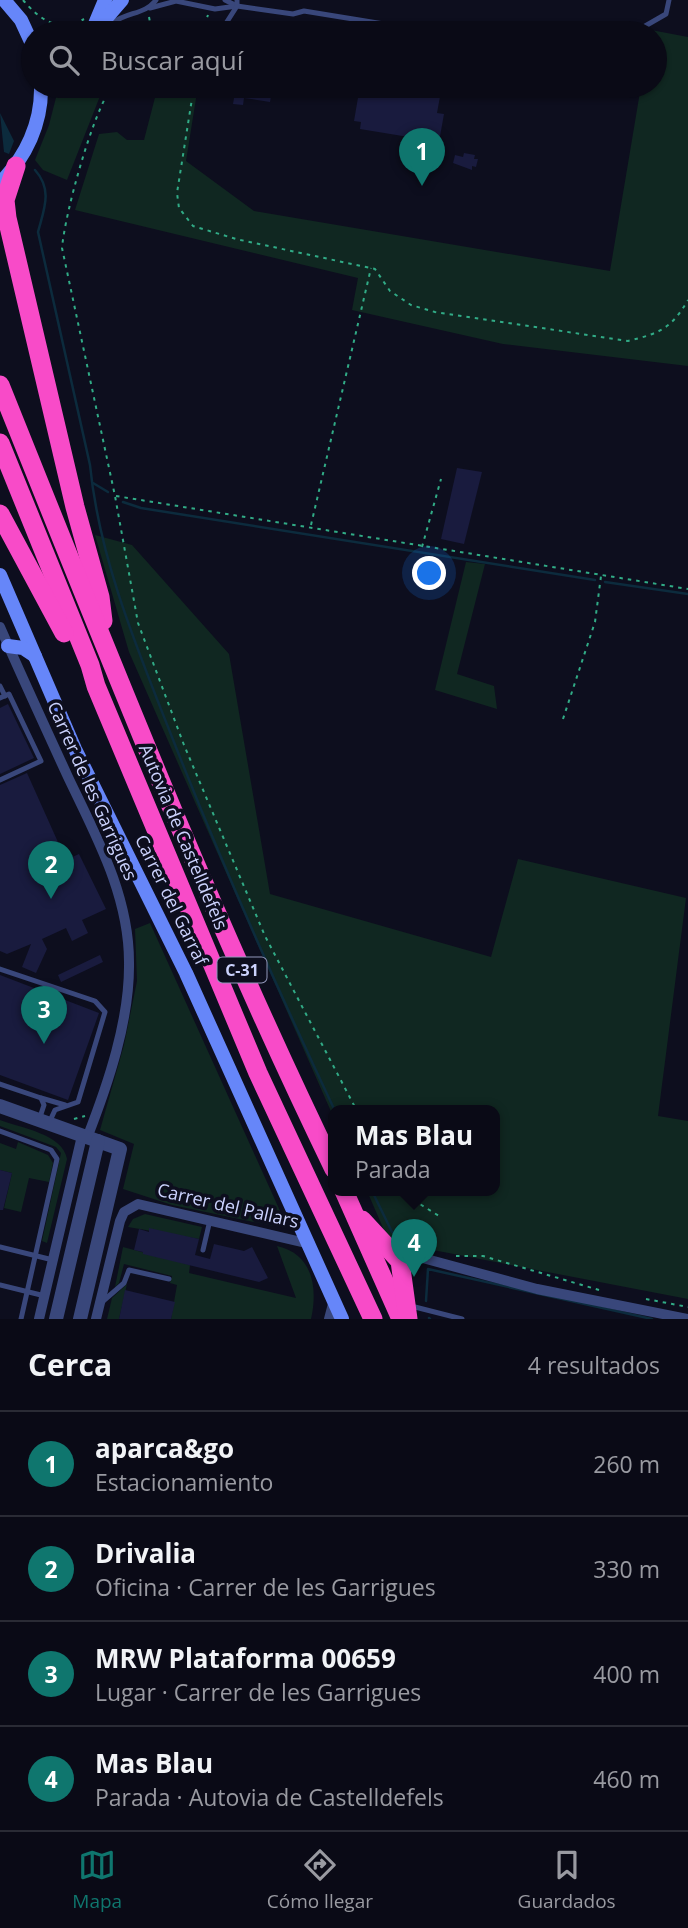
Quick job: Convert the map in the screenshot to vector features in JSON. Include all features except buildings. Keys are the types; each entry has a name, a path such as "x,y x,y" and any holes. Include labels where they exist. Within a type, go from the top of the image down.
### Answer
{"highway":[{"path":"16,166 5,200 7,218 75,507 100,597 106,649"},
{"name":"Autovia de Castelldefels","path":"0,386 106,649 270,1036 328,1157"},
{"name":"Autovia de Castelldefels","path":"0,443 90,665 96,686 258,1073 373,1319"},
{"path":"0,514 70,646 96,686"},
{"path":"346,1196 405,1308"},
{"path":"354,1211 387,1245 402,1266 405,1308"},
{"path":"387,1245 419,1257"},
{"path":"405,1308 408,1263 419,1257"}],"main road":[{"path":"4,0 20,20"},
{"path":"98,21 105,0"},
{"path":"104,21 122,0"},
{"path":"115,21 130,0"},
{"path":"0,183 16,166 32,138 40,98"},
{"path":"39,111 45,98"},
{"name":"Carrer del Garraf","path":"0,575 75,749 186,973 342,1319"},
{"path":"4,648 23,648 37,657"}],"street":[{"name":"Carrer de les Garrigues","path":"0,627 4,648 109,863 125,920 129,965 124,1007 108,1074 53,1261 39,1319"},
{"path":"0,1106 120,1149 80,1319"},
{"path":"56,1319 89,1138"},
{"name":"Carrer del Pallars","path":"99,1304 120,1221 124,1212 138,1204 310,1244"},
{"path":"419,1257 537,1289 688,1318"},
{"path":"329,1319 334,1300"},
{"path":"96,1319 99,1304"}],"lane":[{"path":"148,9 156,0"},
{"path":"225,0 293,14 304,11 365,21"},
{"path":"654,21 666,14 669,0"},
{"path":"115,21 124,15 170,1 215,9 237,3"},
{"path":"227,21 237,3"},
{"path":"0,686 2,697 9,694 41,761 0,780"},
{"path":"0,969 103,1006 106,1017 76,1104 55,1110 44,1122"},
{"path":"0,1084 68,1106"},
{"path":"41,1098 44,1105 44,1122"},
{"path":"0,1131 51,1150 57,1159 21,1319"},
{"path":"203,1250 210,1220"},
{"path":"0,1247 53,1261"},
{"path":"99,1304 124,1283 129,1270 169,1279"},
{"path":"0,1285 45,1296"},
{"path":"405,1308 462,1319"}],"path":[{"path":"23,0 33,13 47,21"},
{"path":"148,9 150,21"},
{"path":"205,21 209,11"},
{"path":"79,21 88,16"},
{"path":"107,98 84,159 63,229 62,248 115,496 138,623 184,745 265,936 354,1105"},
{"path":"192,98 177,193 179,208 193,226 236,239 371,267 383,277 390,291 411,305 435,312 628,341 655,335 674,323 688,300"},
{"path":"311,527 371,267"},
{"path":"421,548 440,479"},
{"path":"115,496 311,527 335,534 421,548 688,589"},
{"path":"563,719 595,622 601,575"},
{"path":"407,1196 439,1216"},
{"path":"448,1257 483,1256 607,1292"},
{"path":"634,1297 688,1307"}],"green space":[{"path":"667,33 688,37 688,366 503,344 352,310 358,278 75,210 99,134 117,132 127,140 144,140 155,98 196,98 186,161 254,211 610,271 639,98 667,98"},
{"path":"56,98 99,98 67,180 43,170 35,160"},
{"path":"95,535 132,545 229,654 270,894 491,957 518,859 686,898 658,1116 688,1121 688,1299 412,1246 387,1237 369,1196 500,1196 500,1105 328,1105 129,652"},
{"path":"466,562 485,564 457,674 494,686 497,709 435,690"},
{"path":"150,923 285,1222 273,1226 172,1205 123,1189 134,1144 100,1130 124,1045 137,981 135,929"},
{"path":"0,1120 40,1133 58,1143 64,1150 67,1159 47,1243 42,1241 61,1153 56,1147 0,1126"},
{"path":"18,1142 48,1155 53,1163 49,1182 29,1178 21,1212 4,1208 12,1173 0,1170 0,1143 16,1149"},
{"path":"145,1214 202,1227 199,1239 128,1227 133,1219"},
{"path":"277,1246 298,1256 310,1274 314,1296 311,1319 171,1319 177,1285 170,1283 172,1276 124,1264 119,1283 115,1287 123,1247 190,1265 189,1273 296,1298"},
{"path":"127,1284 119,1319 107,1319 112,1298"}],"water":[{"path":"0,113 14,141 9,154 4,152"}],"waterway":[{"path":"35,170 44,185 46,200 38,232 110,567 144,667 209,828 332,1105"},
{"path":"93,483 108,492"},
{"path":"123,502 141,508 595,580"},
{"path":"605,582 688,594"},
{"path":"374,1196 392,1232 429,1242 431,1252"},
{"path":"426,1301 428,1269 652,1319"}],"place":[{"name":"aparca&go","path":"422,186"},
{"name":"Drivalia","path":"51,899"},
{"name":"MRW Plataforma 00659","path":"44,1044"},
{"name":"Mas Blau","path":"414,1277"}]}
